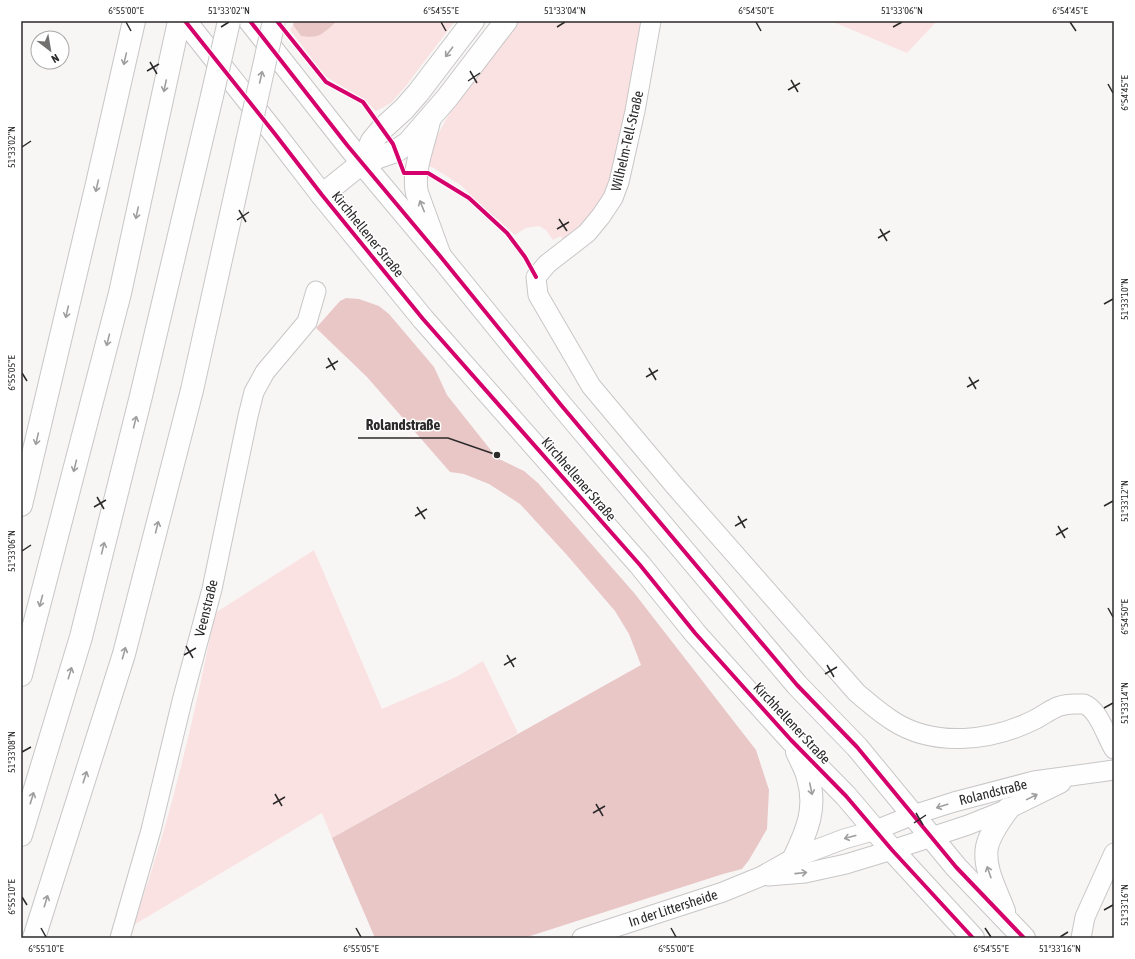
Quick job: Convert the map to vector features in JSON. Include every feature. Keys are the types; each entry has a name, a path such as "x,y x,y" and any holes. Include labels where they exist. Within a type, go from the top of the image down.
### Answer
{"main road":[{"path":"21,505 134,21"},
{"path":"21,675 120,293 179,21"},
{"name":"Kirchhellener Straße","path":"184,21 322,195 423,319 640,565 695,634 791,740 846,796 892,850 973,938"},
{"path":"21,835 81,638 142,396 229,21"},
{"name":"Kirchhellener Straße","path":"250,21 362,163 561,405 797,685 857,746 956,867 1024,938"},
{"path":"34,938 124,654 192,390 274,21"},
{"path":"362,163 372,141 418,93 473,21"},
{"path":"322,195 362,163 396,151 408,142 447,98 506,21"},
{"path":"430,117 416,174 415,184 440,256"},
{"path":"791,740 808,776 812,795 808,828 794,858"},
{"path":"1008,809 987,845 986,856 988,868 1008,922"}],"street":[{"name":"Wilhelm-Tell-Straße","path":"651,21 635,111 619,182 613,198 587,233 547,264 536,277 538,296 591,386 674,485 857,693 876,710 894,722 929,736 974,738 1018,727 1058,706 1084,704 1095,712 1114,749"},
{"name":"Veenstraße","path":"120,938 151,830 182,701 212,589 254,392 265,372 307,322 316,291"},
{"name":"Rolandstraße","path":"913,815 954,802 1034,781 1114,770"},
{"name":"Rolandstraße","path":"931,837 968,825 1008,809 1075,776"},
{"name":"In der Littersheide","path":"582,938 723,892 762,876 794,858 844,839 876,830 913,815"},
{"name":"In der Littersheide","path":"762,876 805,873 846,864 931,837"},
{"path":"1081,938 1085,917 1114,853"}],"shaded area":[{"path":"294,21 337,21 321,34 313,37 307,37 301,36 293,25"},
{"path":"337,21 455,21 391,103 376,111 364,99 326,77 290,30 293,25 301,36 325,32"},
{"path":"517,21 642,21 619,157 599,209 564,243 561,236 553,240 546,230 539,226 526,228 515,235 474,199 462,186 434,168 426,165 442,126 453,108"},
{"path":"831,21 937,21 907,53"},
{"path":"346,298 359,299 379,306 389,314 434,367 447,395 497,458 524,471 538,483 635,594 756,750 769,790 767,829 742,869 524,938 375,938 332,838 641,665 629,634 615,611 566,554 520,504 489,484 464,474 450,472 367,377 316,328 340,301"},
{"path":"314,550 382,709 456,677 483,661 518,733 332,838 322,813 132,926 151,874 180,772 215,613"}],"cycle path":[{"path":"185,21 322,195 423,319 640,565 695,633 791,740 846,796 892,850 973,938"},
{"path":"250,21 347,145 440,256 561,405 797,685 857,747 956,867 1024,938"},
{"path":"277,21 326,82 363,102 393,144 404,173 428,173 469,198 507,233 525,257 536,277"}],"place":[{"name":"Rolandstraße","path":"497,455"}]}
